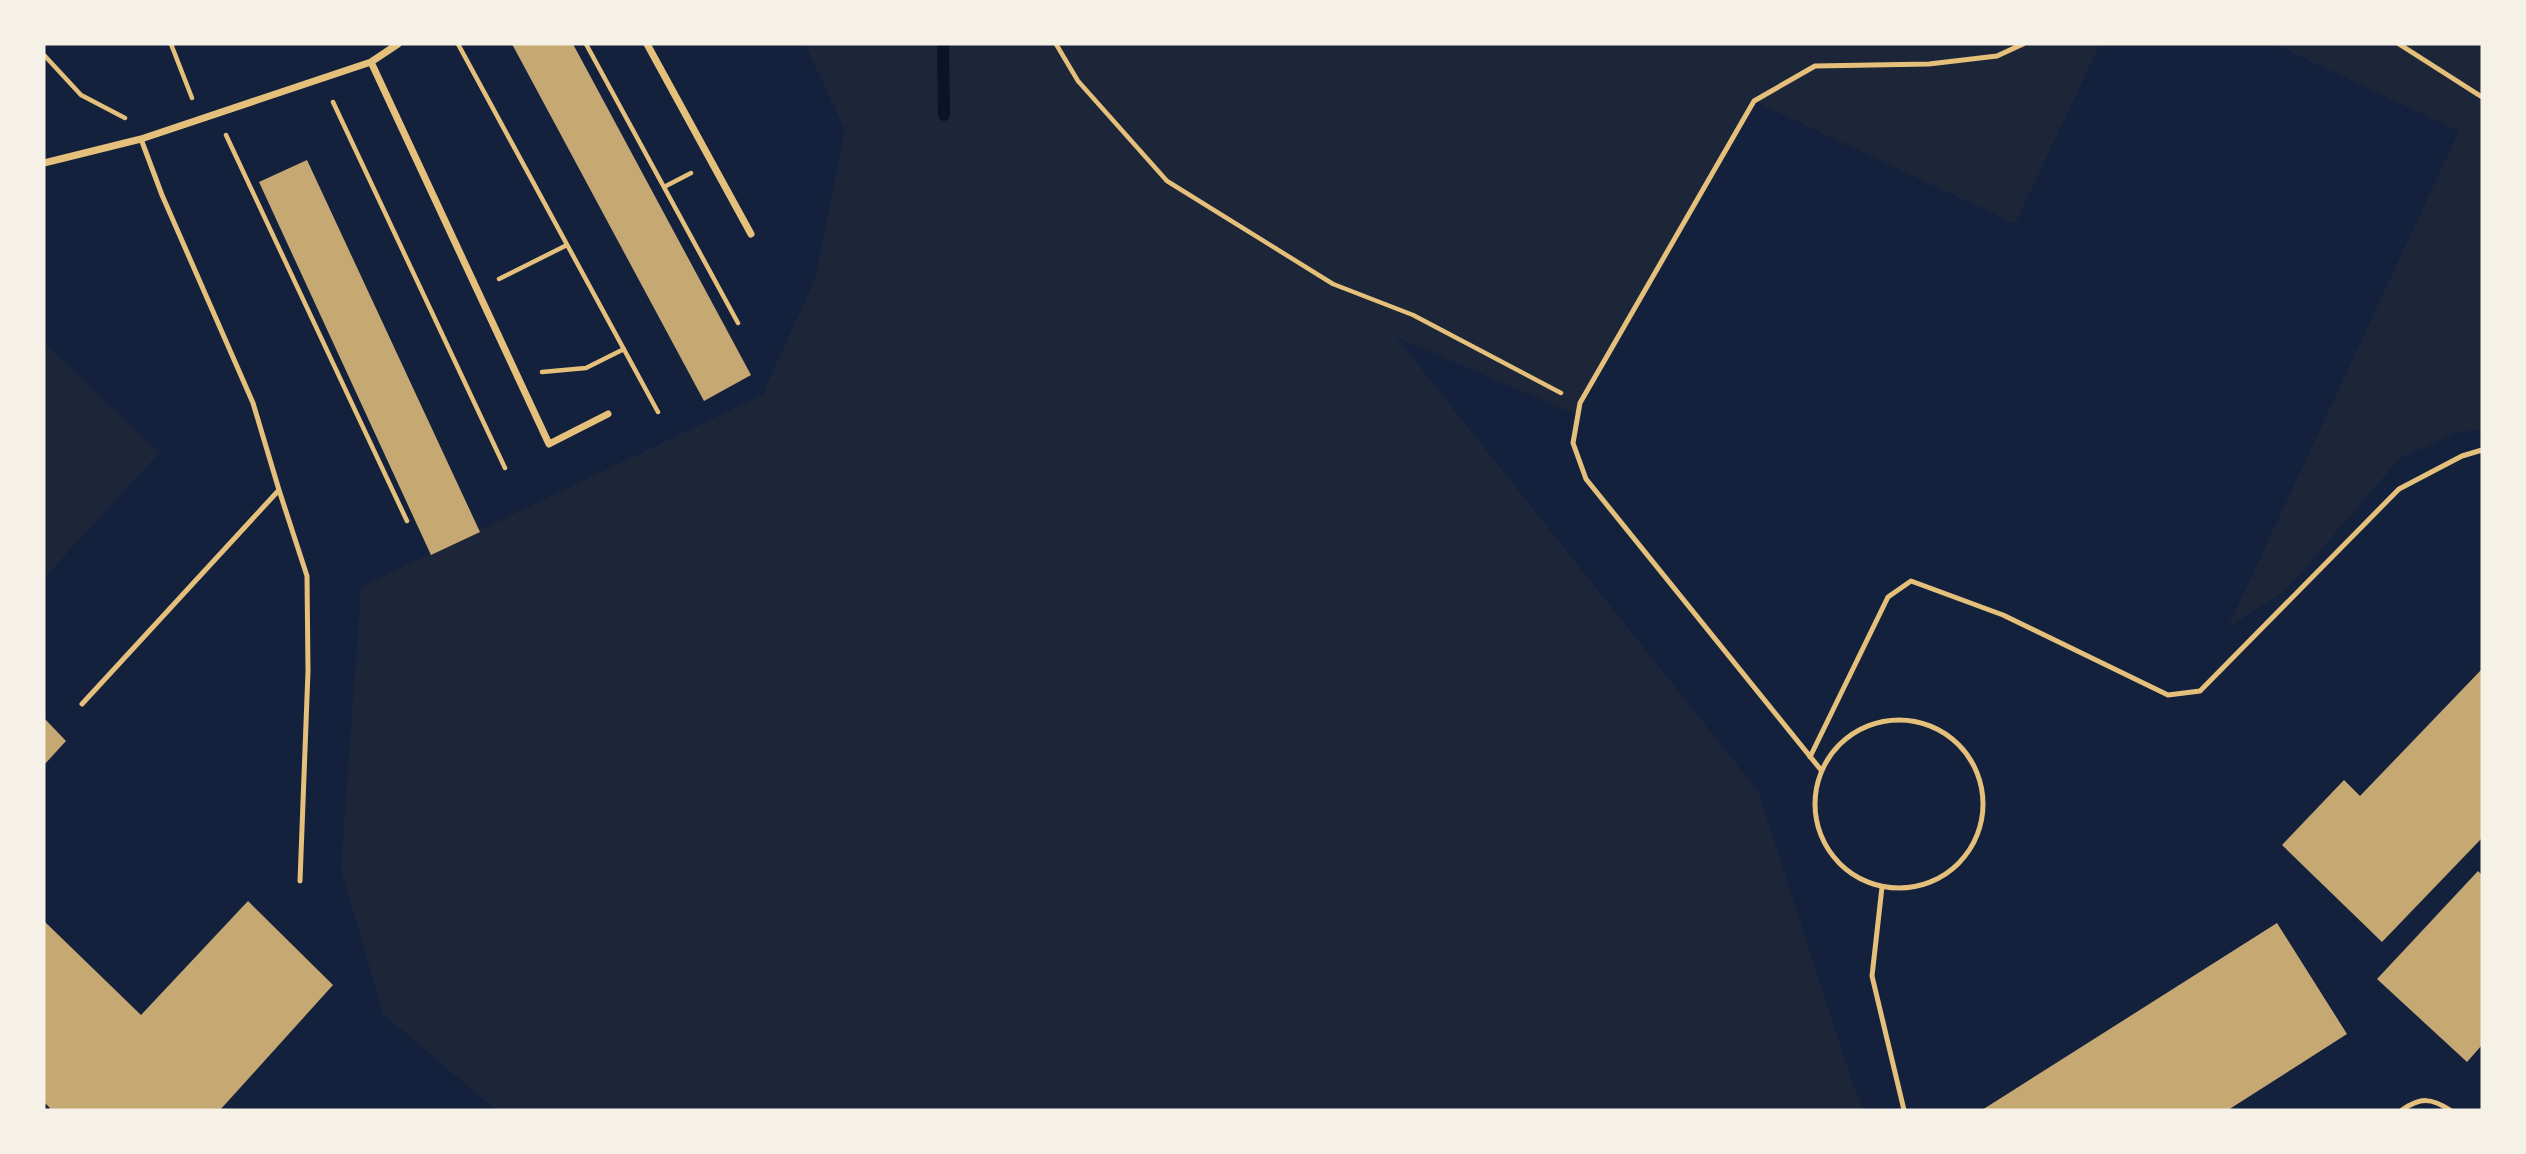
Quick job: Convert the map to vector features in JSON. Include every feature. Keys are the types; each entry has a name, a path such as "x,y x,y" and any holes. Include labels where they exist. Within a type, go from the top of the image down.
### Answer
{"street":[{"path":"44,163 141,139 322,79 372,62 398,44"},
{"path":"647,44 751,234"},
{"path":"372,62 549,444 608,414"}],"lane":[{"path":"1821,770 1586,479 1573,443 1580,403 1754,101 1815,66 1929,64 1997,56 2023,44"},
{"path":"2399,44 2482,97"},
{"path":"141,139 162,195 254,403 307,576 307,671 300,881"},
{"path":"1810,757 1888,597 1911,582 2003,615 2168,695 2200,691 2399,489 2462,456 2482,450"},
{"path":"82,704 279,490"},
{"path":"1895,719 1924,722 1961,744 1977,769 1984,797 1981,827 1963,861 1939,879 1912,888 1882,887 1868,883 1843,867 1824,844 1818,829 1815,799 1821,770 1841,742 1866,725 1895,719"},
{"path":"1882,887 1872,976 1904,1110"},
{"path":"2402,1110 2415,1101 2436,1102 2450,1110"}],"path":[{"path":"171,44 200,120"},
{"path":"458,44 658,412"},
{"path":"586,44 738,323"},
{"path":"1056,44 1078,81 1167,181 1333,284 1413,315 1580,403"},
{"path":"44,55 81,95 157,134"},
{"path":"322,79 505,468"},
{"path":"216,114 407,521"},
{"path":"478,290 567,245"},
{"path":"517,375 586,368 624,349"}],"shaded area":[{"path":"805,44 2100,44 2015,224 1754,101 1581,403 1578,415 1396,337 1758,791 1852,1082 1864,1110 496,1110 383,1014 341,869 361,587 762,395 815,279 845,130"},
{"path":"2274,44 2482,44 2482,430 2458,432 2400,458 2286,590 2228,627 2459,131"},
{"path":"44,342 159,453 44,578"}],"building":[{"path":"512,44 573,44 751,375 704,401"},
{"path":"307,160 480,532 431,555 259,182"},
{"path":"2482,669 2482,838 2382,942 2282,845 2344,780 2360,796"},
{"path":"44,718 66,741 44,765"},
{"path":"2478,871 2482,875 2482,1045 2467,1062 2377,979"},
{"path":"248,901 333,985 220,1110 48,1110 50,1108 44,1102 44,921 141,1015"},
{"path":"2277,923 2347,1034 2228,1110 1982,1110"}],"waterway":[{"path":"943,44 944,115"}]}
